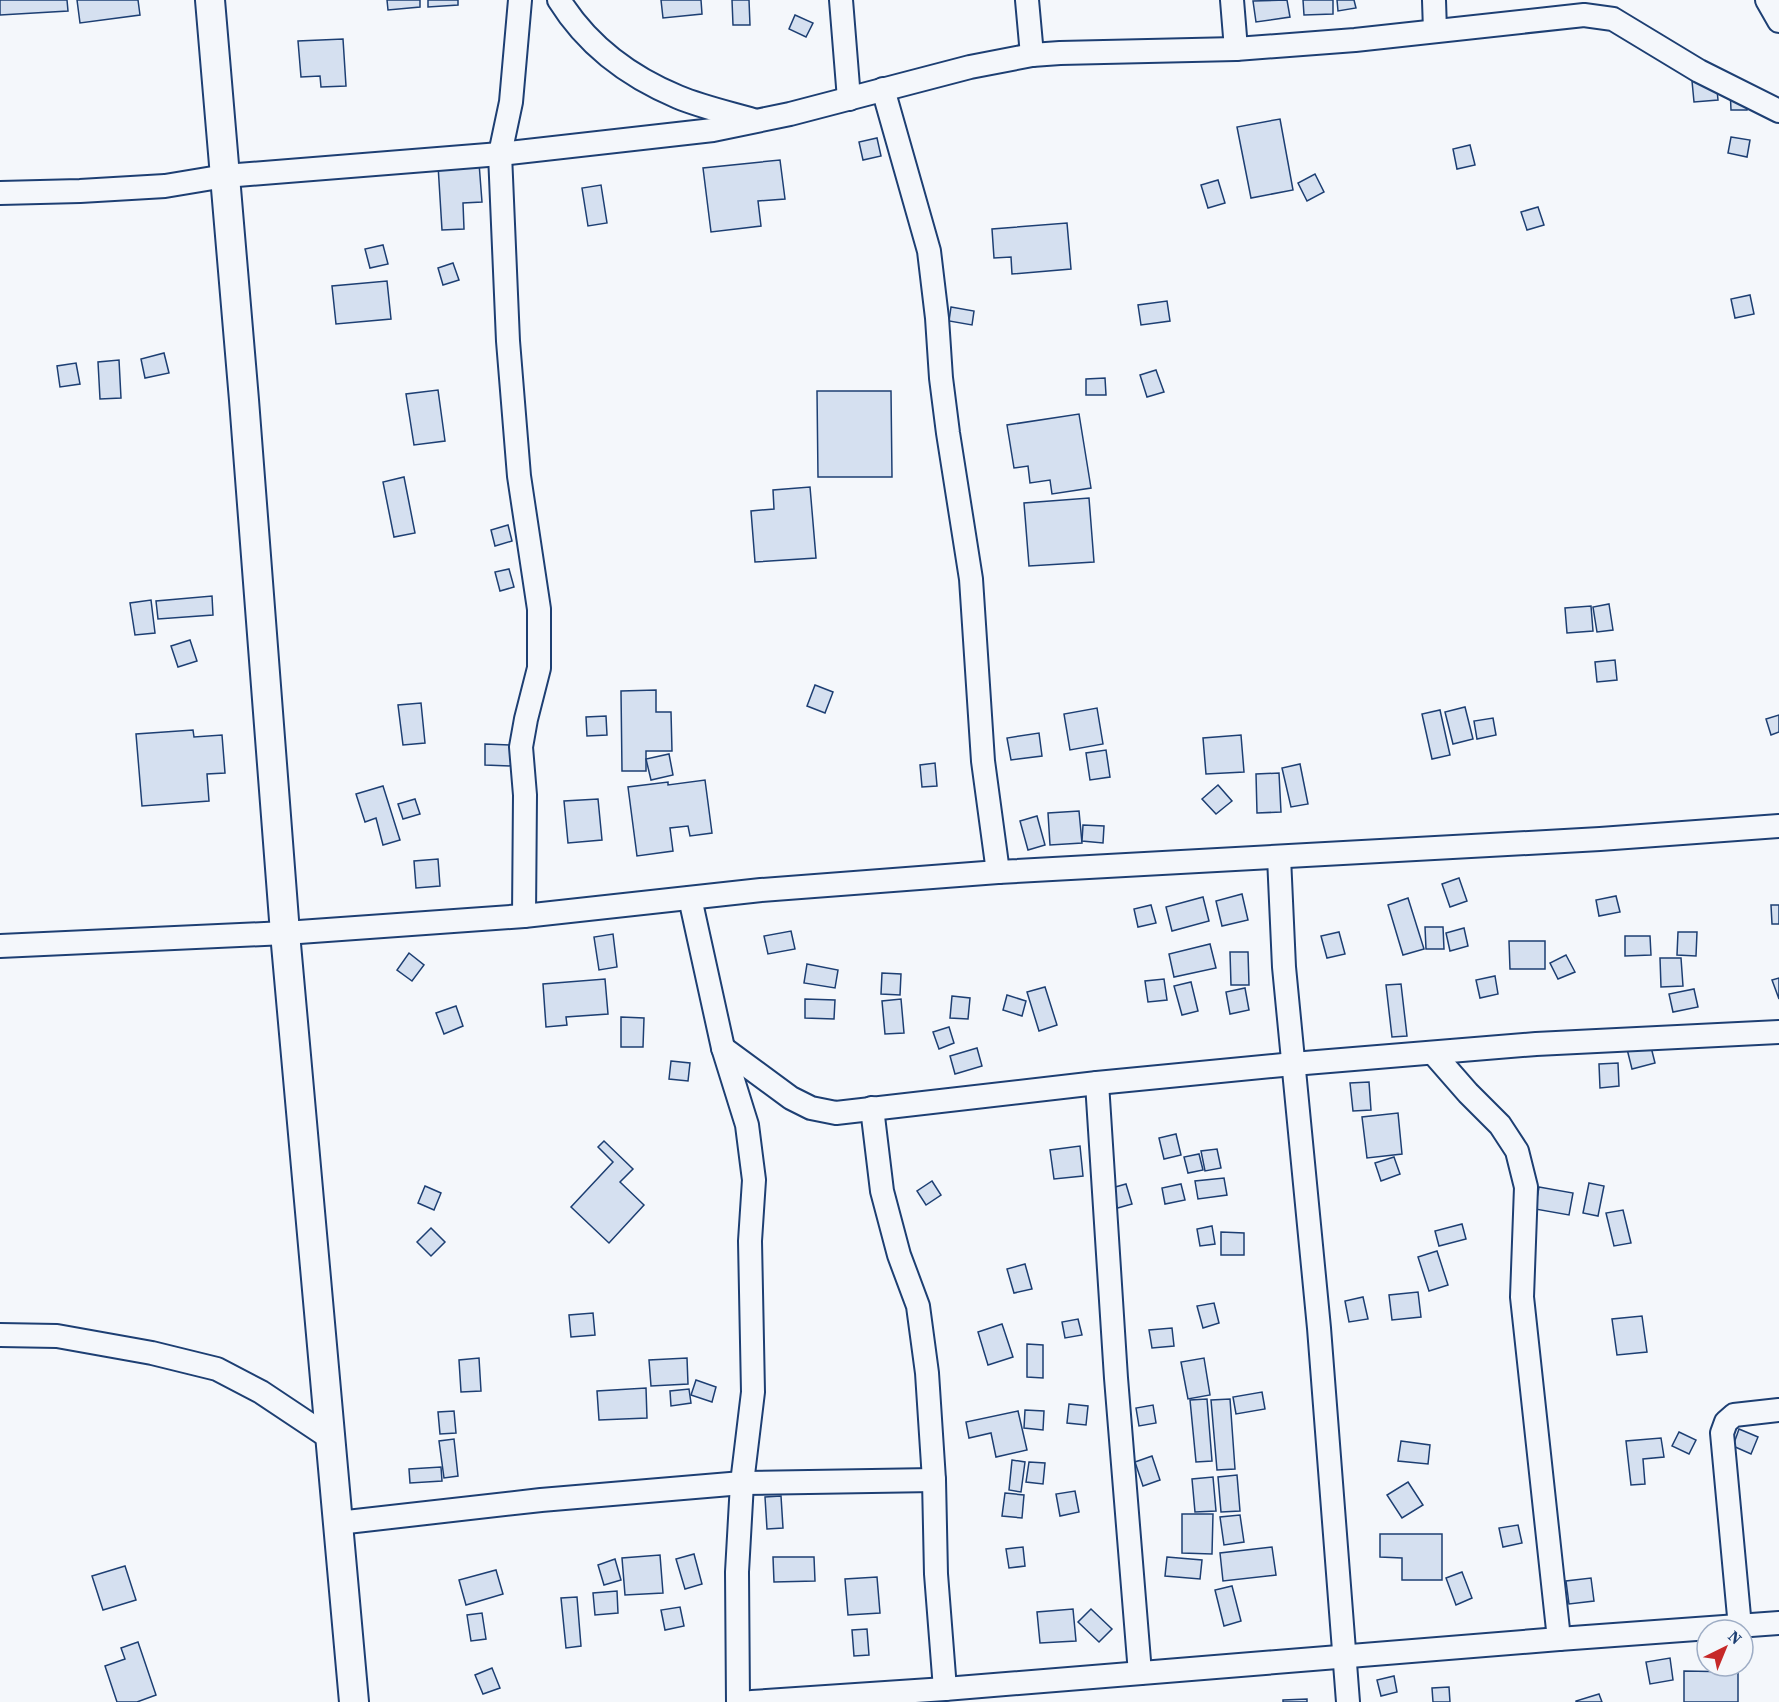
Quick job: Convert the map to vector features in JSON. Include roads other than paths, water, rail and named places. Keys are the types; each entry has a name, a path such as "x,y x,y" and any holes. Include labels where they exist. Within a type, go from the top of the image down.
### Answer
{"street":[{"path":"210,0 244,400 285,933 354,1702"},
{"path":"520,0 511,102 500,154 507,341 519,476 539,609 539,668 521,747 525,795 524,916"},
{"path":"558,0 590,40 630,73 679,98 756,121"},
{"path":"841,0 849,99"},
{"path":"1027,0 1032,56"},
{"path":"1232,0 1236,49"},
{"path":"1434,0 1436,31"},
{"path":"1767,0 1779,21"},
{"path":"0,192 80,191 165,186 225,176 500,154 713,130 849,99 970,67 1032,56 1060,53 1236,49 1355,40 1584,15 1613,19 1699,71 1779,111"},
{"path":"884,89 929,251 944,400 971,579 984,761 998,872"},
{"path":"0,946 285,933 524,916 761,890 998,872 1600,839 1779,826"},
{"path":"1279,857 1284,967 1319,1328 1348,1702"},
{"path":"690,898 723,1048 747,1125 754,1180 750,1241 753,1392 742,1483 737,1572 738,1702"},
{"path":"723,1048 790,1098 812,1108 836,1113 1097,1083 1293,1064 1536,1044 1779,1032"},
{"path":"1433,1053 1500,1125 1517,1151 1526,1187 1522,1297 1559,1639"},
{"path":"1097,1083 1116,1378 1140,1673"},
{"path":"872,1108 882,1191 899,1255 918,1306 927,1373 934,1480 936,1574 945,1689"},
{"path":"0,1335 57,1336 152,1353 217,1369 261,1392 330,1438"},
{"path":"1739,1618 1722,1432 1726,1422 1734,1415 1779,1410"},
{"path":"338,1524 542,1500 742,1483 934,1480"},
{"path":"1755,1625 1779,1623"},
{"path":"752,1702 1695,1630"}]}
